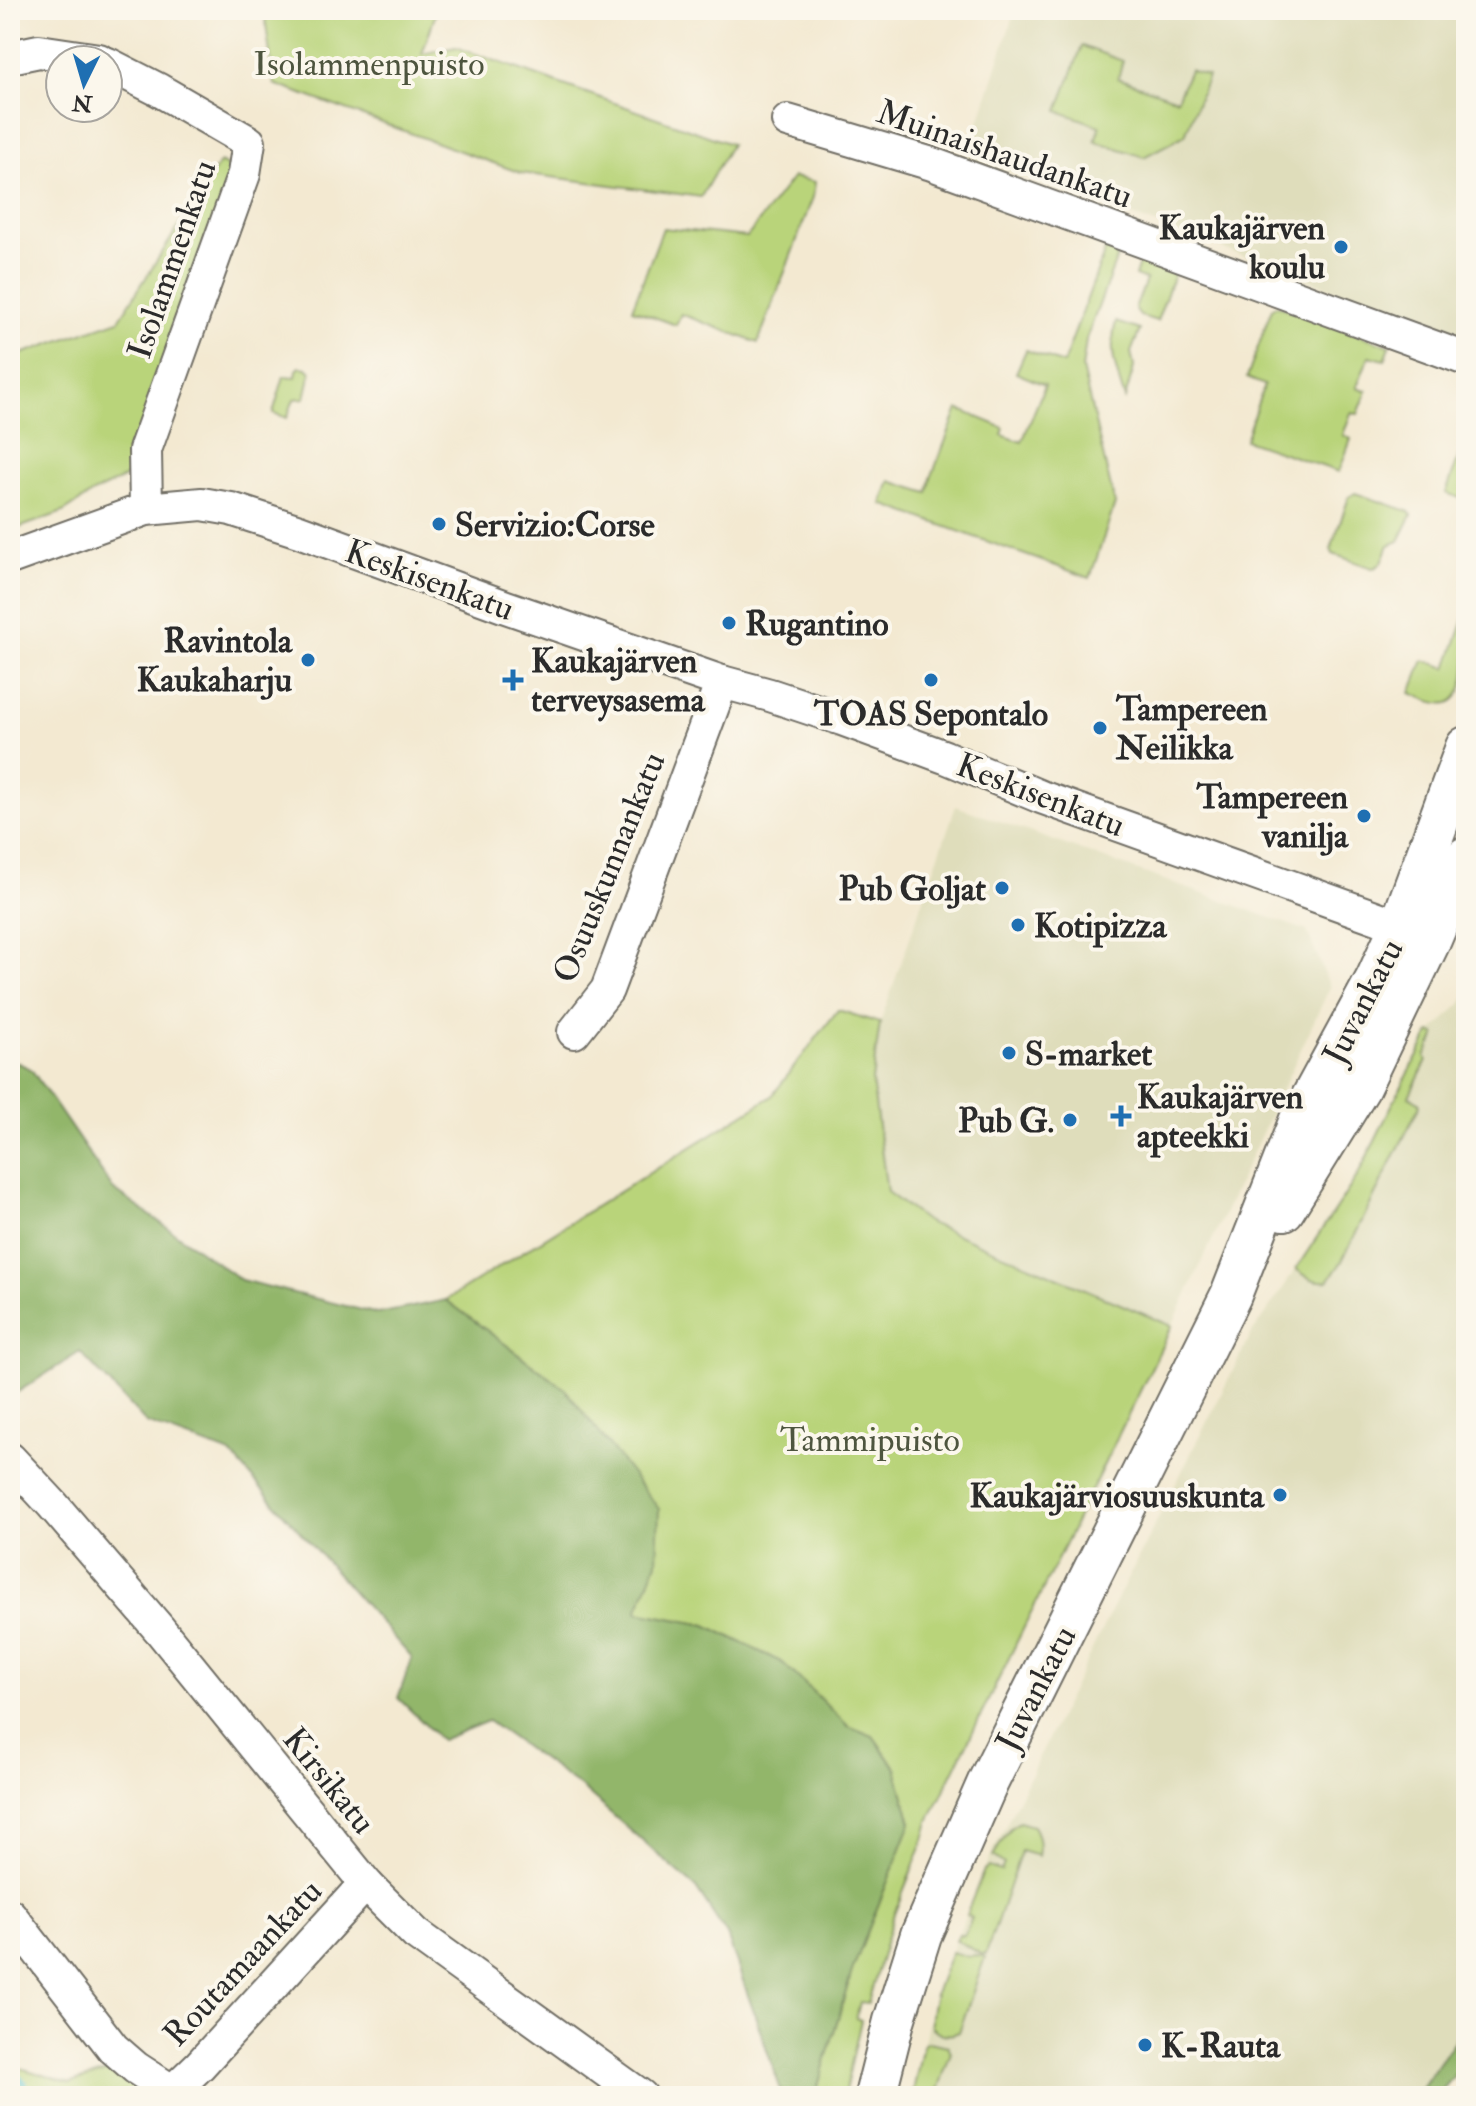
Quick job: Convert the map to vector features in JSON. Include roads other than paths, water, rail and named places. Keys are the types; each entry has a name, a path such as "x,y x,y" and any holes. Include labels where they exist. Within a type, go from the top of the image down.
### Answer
{"main road":[{"name":"Juvankatu","path":"1433,938 1466,747"},
{"name":"Juvankatu","path":"875,2096 921,1935 988,1782 1231,1295 1359,1089 1433,938 1466,857"}],"street":[{"path":"10,57 44,52"},
{"name":"Isolammenkatu","path":"124,72 249,142 244,174 145,450 146,509"},
{"name":"Muinaishaudankatu","path":"788,121 932,164 1466,359"},
{"name":"Keskisenkatu","path":"10,558 146,509 202,504 231,509 722,682 842,719 1041,797 1433,938"},
{"name":"Osuuskunnankatu","path":"574,1032 607,990 722,682"},
{"name":"Kirsikatu","path":"10,1459 160,1630 367,1885 416,1934 641,2096"},
{"name":"Routamaankatu","path":"176,2094 367,1885"},
{"path":"10,1915 113,2048 136,2068 176,2094"}],"waterway":[{"path":"10,2071 24,2083"}],"place":[{"name":"Kaukajärven koulu","path":"1341,247"},
{"name":"Servizio:Corse","path":"439,524"},
{"name":"Rugantino","path":"729,623"},
{"name":"Ravintola Kaukaharju","path":"308,660"},
{"name":"Kaukajärven terveysasema","path":"513,680"},
{"name":"TOAS Sepontalo","path":"931,680"},
{"name":"Tampereen Neilikka","path":"1100,728"},
{"name":"Tampereen vanilja","path":"1364,816"},
{"name":"Pub Goljat","path":"1002,888"},
{"name":"Kotipizza","path":"1018,925"},
{"name":"S-market","path":"1009,1053"},
{"name":"Kaukajärven apteekki","path":"1121,1116"},
{"name":"Pub G.","path":"1070,1120"},
{"name":"Kaukajärviosuuskunta","path":"1280,1495"},
{"name":"K-Rauta","path":"1145,2045"}],"park label":[{"name":"Isolammenpuisto","path":"369,63"},
{"name":"Tammipuisto","path":"870,1439"}]}
